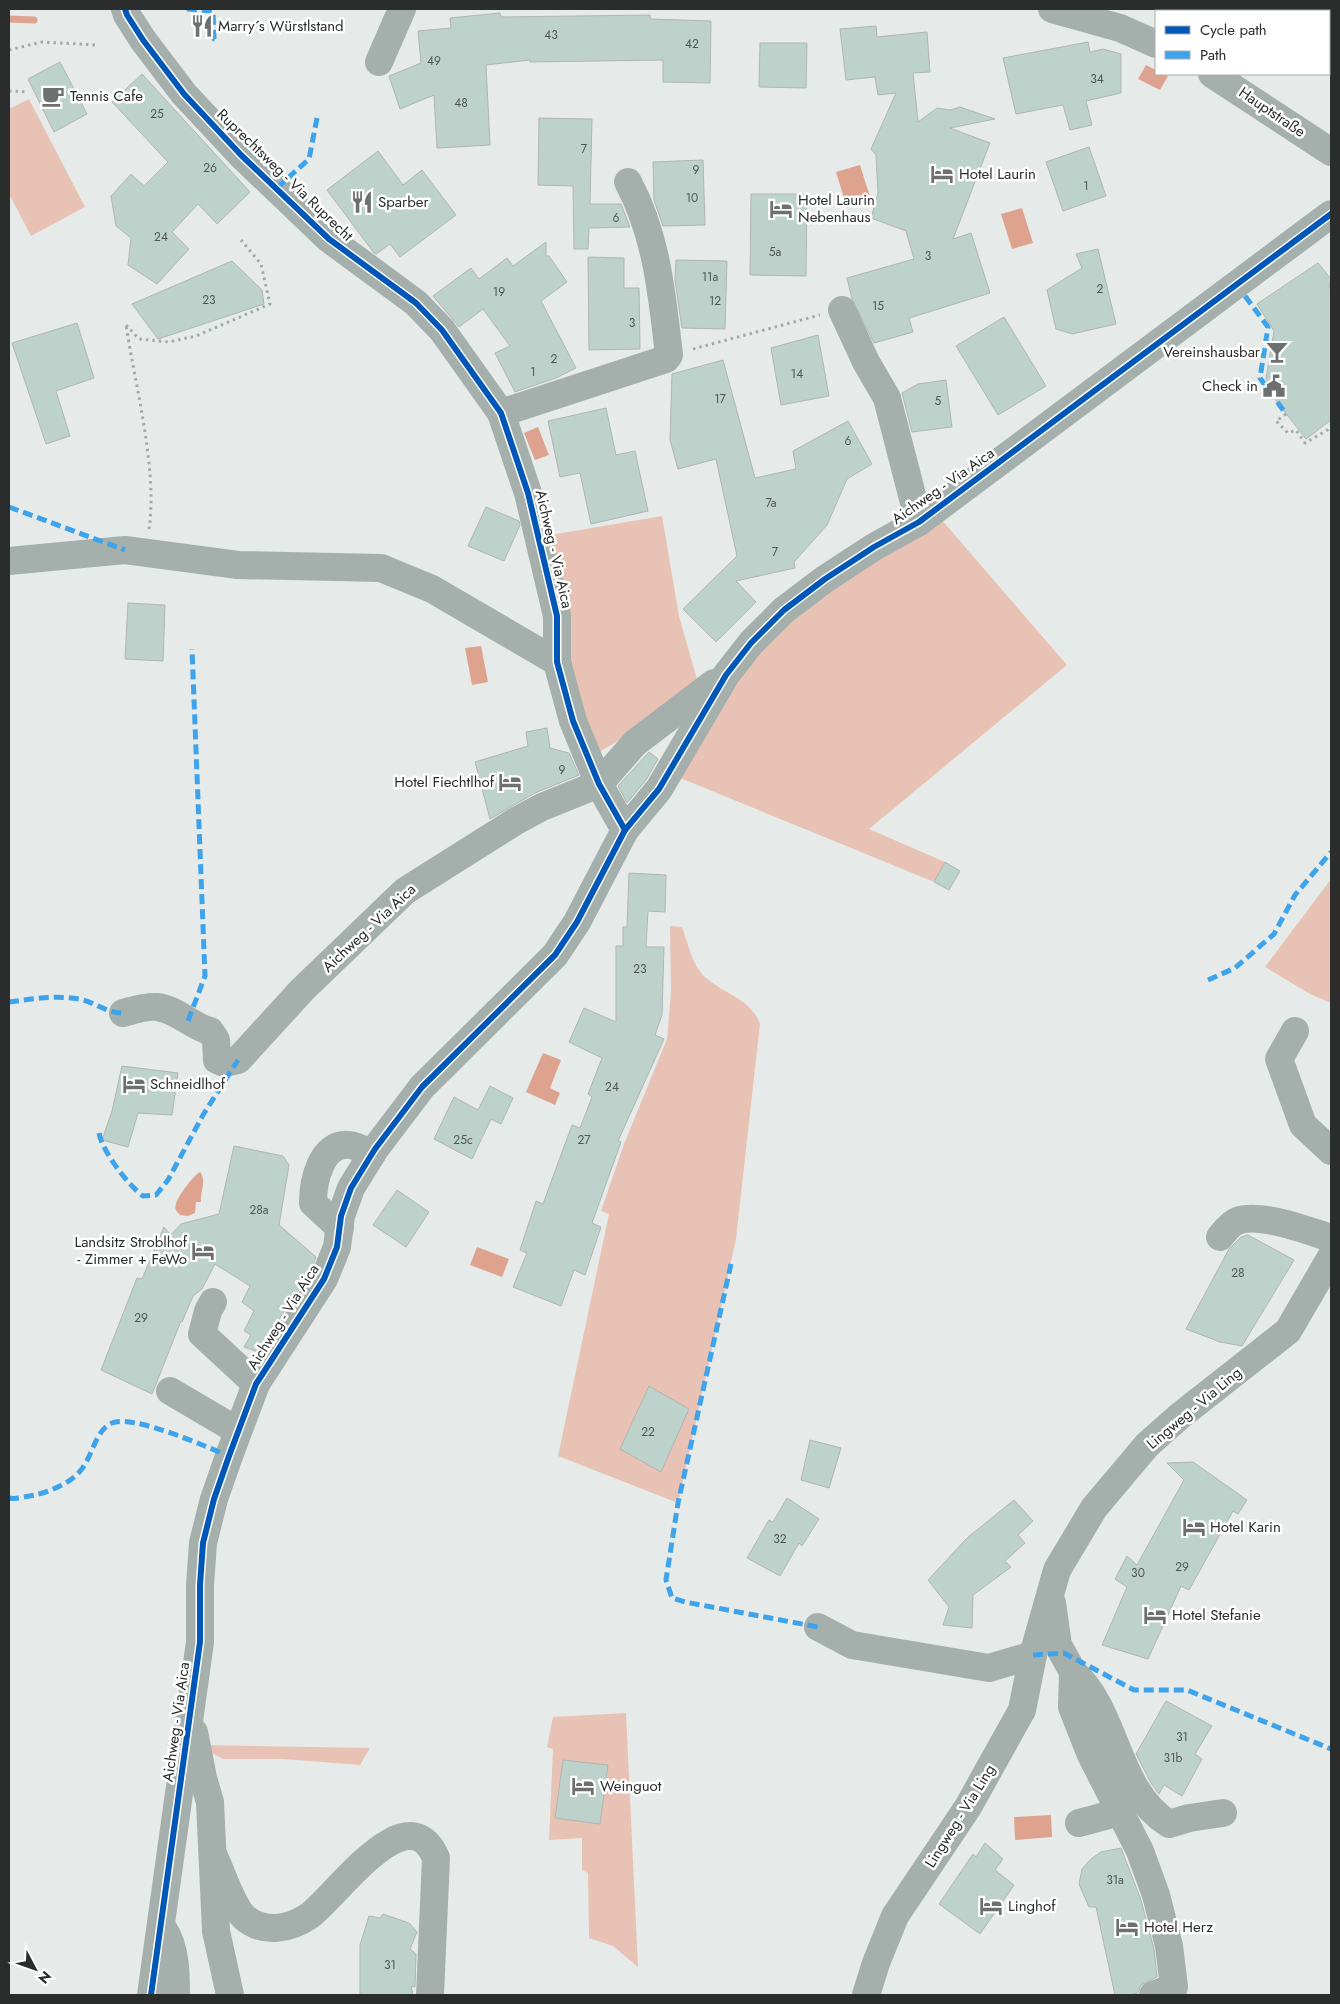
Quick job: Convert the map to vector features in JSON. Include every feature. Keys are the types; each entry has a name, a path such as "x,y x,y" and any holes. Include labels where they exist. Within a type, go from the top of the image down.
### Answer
{"street":[{"name":"Ruprechtsweg - Via Ruprecht","path":"126,9 127,15 142,40 197,108 241,155 330,239 416,303 442,330 501,413"},
{"path":"379,62 402,9"},
{"path":"1052,9 1120,28 1155,44"},
{"name":"Hauptstraße","path":"1214,75 1331,152"},
{"path":"501,413 658,361 669,355 654,246 642,207 628,182"},
{"name":"Aichweg - Via Aica","path":"151,1995 200,1642 200,1585 203,1543 214,1499 256,1384 324,1279 337,1247 341,1216 351,1188 372,1154 422,1087 490,1017 522,989 555,955 577,922 625,830 659,789 726,675 751,643 784,610 874,547 919,522 1331,214"},
{"name":"Aichweg - Via Aica","path":"842,310 866,362 887,398 919,522"},
{"name":"Aichweg - Via Aica","path":"501,413 528,493 557,616 557,662 573,721 599,784 625,830"},
{"path":"9,560 124,550 238,565 381,568 432,589 557,662"},
{"name":"Aichweg - Via Aica","path":"123,1014 142,1008 158,1007 170,1011 199,1028 210,1031 216,1040 217,1060 224,1063 238,1060 302,990 405,891 516,821 542,807 599,784 635,744 726,675"},
{"path":"1295,1031 1279,1059 1303,1125 1331,1150"},
{"path":"340,1228 312,1203 317,1169 334,1148 349,1145 372,1154"},
{"path":"1220,1237 1235,1221 1254,1218 1331,1238"},
{"name":"Lingweg - Via Ling","path":"870,1984 895,1916 968,1807 1022,1710 1033,1655 1057,1570 1094,1508 1147,1445 1181,1415 1288,1331 1331,1257"},
{"path":"214,1302 208,1311 202,1334 256,1384"},
{"path":"170,1391 238,1431"},
{"name":"Lingweg - Via Ling","path":"1051,1592 1058,1645 1073,1672 1084,1682 1110,1732 1130,1780 1156,1816 1169,1824 1189,1818 1223,1813"},
{"path":"818,1627 852,1645 989,1668 1033,1655"},
{"path":"1073,1672 1072,1707 1091,1755 1140,1852 1156,1896 1168,1946 1174,1987 1153,1995"},
{"path":"190,1713 203,1778 210,1802 216,1931 230,1995"},
{"path":"1079,1824 1120,1812"},
{"path":"213,1854 236,1906 245,1918 259,1926 274,1929 290,1926 309,1916 382,1847 399,1837 414,1836 425,1840 436,1858 430,1995"},
{"path":"160,1925 168,1936 176,1972 176,1995"}],"path":[{"path":"9,50 42,42 96,46"},
{"path":"9,91 27,92"},
{"path":"126,325 139,339 169,342 196,336 270,304 261,264 241,240"},
{"path":"669,355 842,310"},
{"path":"126,325 131,355"},
{"path":"126,325 147,454 152,513 145,554"},
{"path":"1286,414 1276,421 1288,433 1296,430 1305,443 1331,428"}],"shaded area":[{"path":"1146,65 1155,70 1155,75 1168,76 1160,90 1138,79"},
{"path":"29,99 85,207 31,236 9,194 9,109"},
{"path":"860,165 871,200 847,208 836,172"},
{"path":"1022,208 1033,243 1012,249 1001,214"},
{"path":"538,427 549,455 535,460 524,433"},
{"path":"934,511 1067,665 869,829 945,862 934,882 668,773 751,643"},
{"path":"662,516 679,616 698,683 638,729 596,754 572,673 550,535"},
{"path":"481,646 488,682 472,685 465,648"},
{"path":"1331,879 1331,1003 1310,994 1265,967"},
{"path":"670,926 682,927 688,947 697,966 705,977 744,1003 756,1016 760,1024 736,1239 678,1503 558,1456 609,1214 601,1211 624,1144 667,1039 671,992"},
{"path":"543,1053 561,1060 550,1088 560,1093 555,1105 526,1092"},
{"path":"200,1172 203,1179 201,1202 196,1202 195,1213 188,1216 180,1215 175,1206 177,1201 182,1192"},
{"path":"477,1247 509,1259 502,1277 470,1265"},
{"path":"626,1713 638,1967 613,1946 589,1938 588,1873 582,1870 582,1838 549,1840 553,1749 547,1747 553,1717"},
{"path":"197,1745 370,1748 360,1765 283,1759 223,1759"},
{"path":"1051,1815 1052,1837 1015,1840 1014,1817"}],"building":[{"path":"500,13 501,17 650,15 650,19 711,21 710,83 663,82 663,60 530,62 530,60 486,65 490,145 437,148 434,95 400,109 389,76 421,63 418,31 451,28 450,18"},
{"path":"876,26 877,37 927,32 930,72 913,73 918,122 937,108 950,110 960,107 995,119 950,128 990,143 953,239 971,233 990,293 909,318 913,332 874,343 852,299 847,278 914,259 906,231 871,218 878,193 876,155 871,149 896,93 878,95 875,77 846,80 840,29"},
{"path":"1088,42 1090,52 1103,49 1121,54 1121,93 1086,101 1092,125 1070,130 1063,105 1016,114 1003,58"},
{"path":"760,43 807,43 806,88 759,87"},
{"path":"60,62 87,114 54,132 28,79"},
{"path":"142,74 250,192 217,224 198,204 172,232 189,249 157,284 128,265 131,238 116,226 111,196 131,174 144,186 168,162 112,102"},
{"path":"539,118 592,119 590,204 621,204 630,227 589,228 588,249 574,249 573,186 538,185"},
{"path":"1089,147 1106,196 1063,211 1046,162"},
{"path":"378,151 403,185 422,170 456,215 400,257 390,244 376,254 374,253 327,190"},
{"path":"703,160 705,225 663,226 654,200 653,162"},
{"path":"751,194 807,194 806,276 750,275"},
{"path":"546,242 546,256 549,256 567,282 541,301 576,368 556,378 515,392 495,353 510,346 483,309 459,327 433,296 471,268 479,279 507,258 513,266"},
{"path":"1098,249 1116,324 1072,334 1056,329 1047,290 1082,268 1076,254"},
{"path":"588,257 624,258 624,288 639,288 640,349 589,350"},
{"path":"676,260 727,261 725,329 682,328 675,280"},
{"path":"232,261 262,290 264,304 158,339 132,304"},
{"path":"1318,263 1331,279 1329,287 1331,290 1331,420 1306,439 1270,393 1266,378 1274,331 1257,304"},
{"path":"1004,317 1046,386 998,415 956,346"},
{"path":"77,323 94,378 56,391 70,436 46,444 12,343"},
{"path":"818,335 829,396 781,405 771,348"},
{"path":"723,360 755,478 796,469 793,451 848,421 872,464 847,479 827,525 794,562 795,568 736,581 756,602 716,642 683,609 737,556 716,459 678,469 670,440 672,374"},
{"path":"946,380 952,427 912,432 902,393 918,384"},
{"path":"606,408 616,455 635,451 648,511 591,524 580,473 560,477 548,421"},
{"path":"486,507 519,521 520,525 504,561 468,546"},
{"path":"128,603 165,605 163,661 125,659"},
{"path":"547,728 550,748 569,753 579,775 535,793 490,819 475,762 528,746 526,732"},
{"path":"649,752 658,759 646,780 627,803 618,786"},
{"path":"945,862 960,871 949,890 934,882"},
{"path":"629,873 666,875 665,912 648,911 646,947 664,947 662,1015 655,1035 664,1039 618,1141 621,1142 592,1223 601,1227 585,1275 574,1270 561,1306 513,1287 527,1253 520,1250 536,1201 543,1204 572,1125 580,1128 592,1097 588,1094 602,1058 569,1042 584,1008 616,1022 616,946 623,946 623,927 627,927"},
{"path":"122,1066 178,1073 172,1115 138,1113 128,1147 102,1140 112,1111"},
{"path":"490,1086 513,1098 501,1124 491,1119 472,1159 434,1139 454,1097 478,1110"},
{"path":"234,1146 283,1156 289,1165 279,1225 316,1257 310,1272 258,1352 244,1347 251,1335 244,1331 254,1311 242,1302 250,1286 215,1264 202,1289 193,1296 152,1394 101,1370 137,1278 142,1279 164,1227 171,1235 181,1224 219,1214"},
{"path":"397,1190 429,1212 406,1247 373,1225"},
{"path":"1248,1235 1294,1260 1242,1346 1220,1342 1186,1329 1229,1249 1241,1237"},
{"path":"649,1386 689,1409 661,1472 620,1449"},
{"path":"810,1440 841,1448 829,1488 801,1480"},
{"path":"1193,1462 1247,1500 1238,1514 1233,1511 1189,1590 1181,1586 1148,1659 1102,1645 1127,1587 1115,1579 1127,1556 1137,1565 1184,1480 1167,1463"},
{"path":"787,1498 819,1519 802,1546 799,1543 780,1576 747,1558 769,1520 773,1522"},
{"path":"1014,1500 1033,1521 1018,1535 1025,1543 1005,1561 1011,1567 973,1595 972,1628 943,1625 949,1607 928,1580 967,1538"},
{"path":"1166,1701 1212,1726 1195,1754 1202,1759 1182,1796 1164,1785 1159,1794 1136,1754"},
{"path":"563,1760 608,1765 600,1824 555,1818"},
{"path":"985,1843 1003,1859 995,1870 1014,1885 980,1934 939,1904 973,1854 976,1857"},
{"path":"1121,1848 1141,1900 1154,1949 1157,1977 1141,1985 1138,1993 1130,1995 1115,1995 1096,1907 1089,1907 1079,1884 1082,1869 1091,1859 1101,1852"},
{"path":"383,1914 409,1923 417,1932 410,1949 416,1954 415,1987 411,1986 413,1995 360,1995 360,1945 369,1916 380,1918"}],"waterway":[{"path":"9,19 34,20"}],"marked path":[{"path":"187,9 213,11 214,39 219,41"},
{"path":"277,188 309,159 318,113"},
{"path":"1245,296 1268,327 1260,378 1286,414"},
{"path":"9,507 125,550"},
{"path":"188,1021 205,976 192,649"},
{"path":"1208,980 1235,968 1274,934 1295,895 1331,852"},
{"path":"9,1002 62,997 85,1000 111,1011 123,1013"},
{"path":"99,1133 110,1158 130,1184 143,1196 156,1195 168,1180 203,1115 238,1060"},
{"path":"731,1264 678,1503 666,1580 672,1598 818,1627"},
{"path":"9,1498 41,1493 54,1489 72,1479 85,1464 102,1431 112,1423 122,1421 152,1427 229,1456"},
{"path":"1033,1655 1064,1653 1134,1690 1187,1690 1331,1749"}],"cycle path":[{"path":"125,9 143,40 184,94 241,155 329,239 416,303 442,330 501,413 528,493 557,616 557,662 573,721 599,784 625,830"},
{"path":"151,1995 200,1642 200,1585 203,1543 214,1499 256,1384 324,1279 337,1247 341,1216 351,1188 375,1149 422,1087 555,955 577,922 625,830 659,789 726,675 751,643 784,610 825,579 874,547 919,522 1331,214"}],"place":[{"name":"Marry´s Würstlstand","path":"202,26"},
{"name":"Tennis Cafe","path":"53,96"},
{"name":"Hotel Laurin","path":"942,174"},
{"name":"Sparber","path":"362,202"},
{"name":"Hotel Laurin Nebenhaus","path":"781,209"},
{"name":"Vereinshausbar","path":"1277,352"},
{"name":"Check in","path":"1274,386"},
{"name":"Hotel Fiechtlhof","path":"510,782"},
{"name":"Schneidlhof","path":"134,1084"},
{"name":"Landsitz Stroblhof - Zimmer + FeWo","path":"203,1251"},
{"name":"Hotel Karin","path":"1194,1527"},
{"name":"Hotel Stefanie","path":"1155,1615"},
{"name":"Weinguot","path":"583,1786"},
{"name":"Linghof","path":"991,1906"},
{"name":"Hotel Herz","path":"1127,1927"}]}
